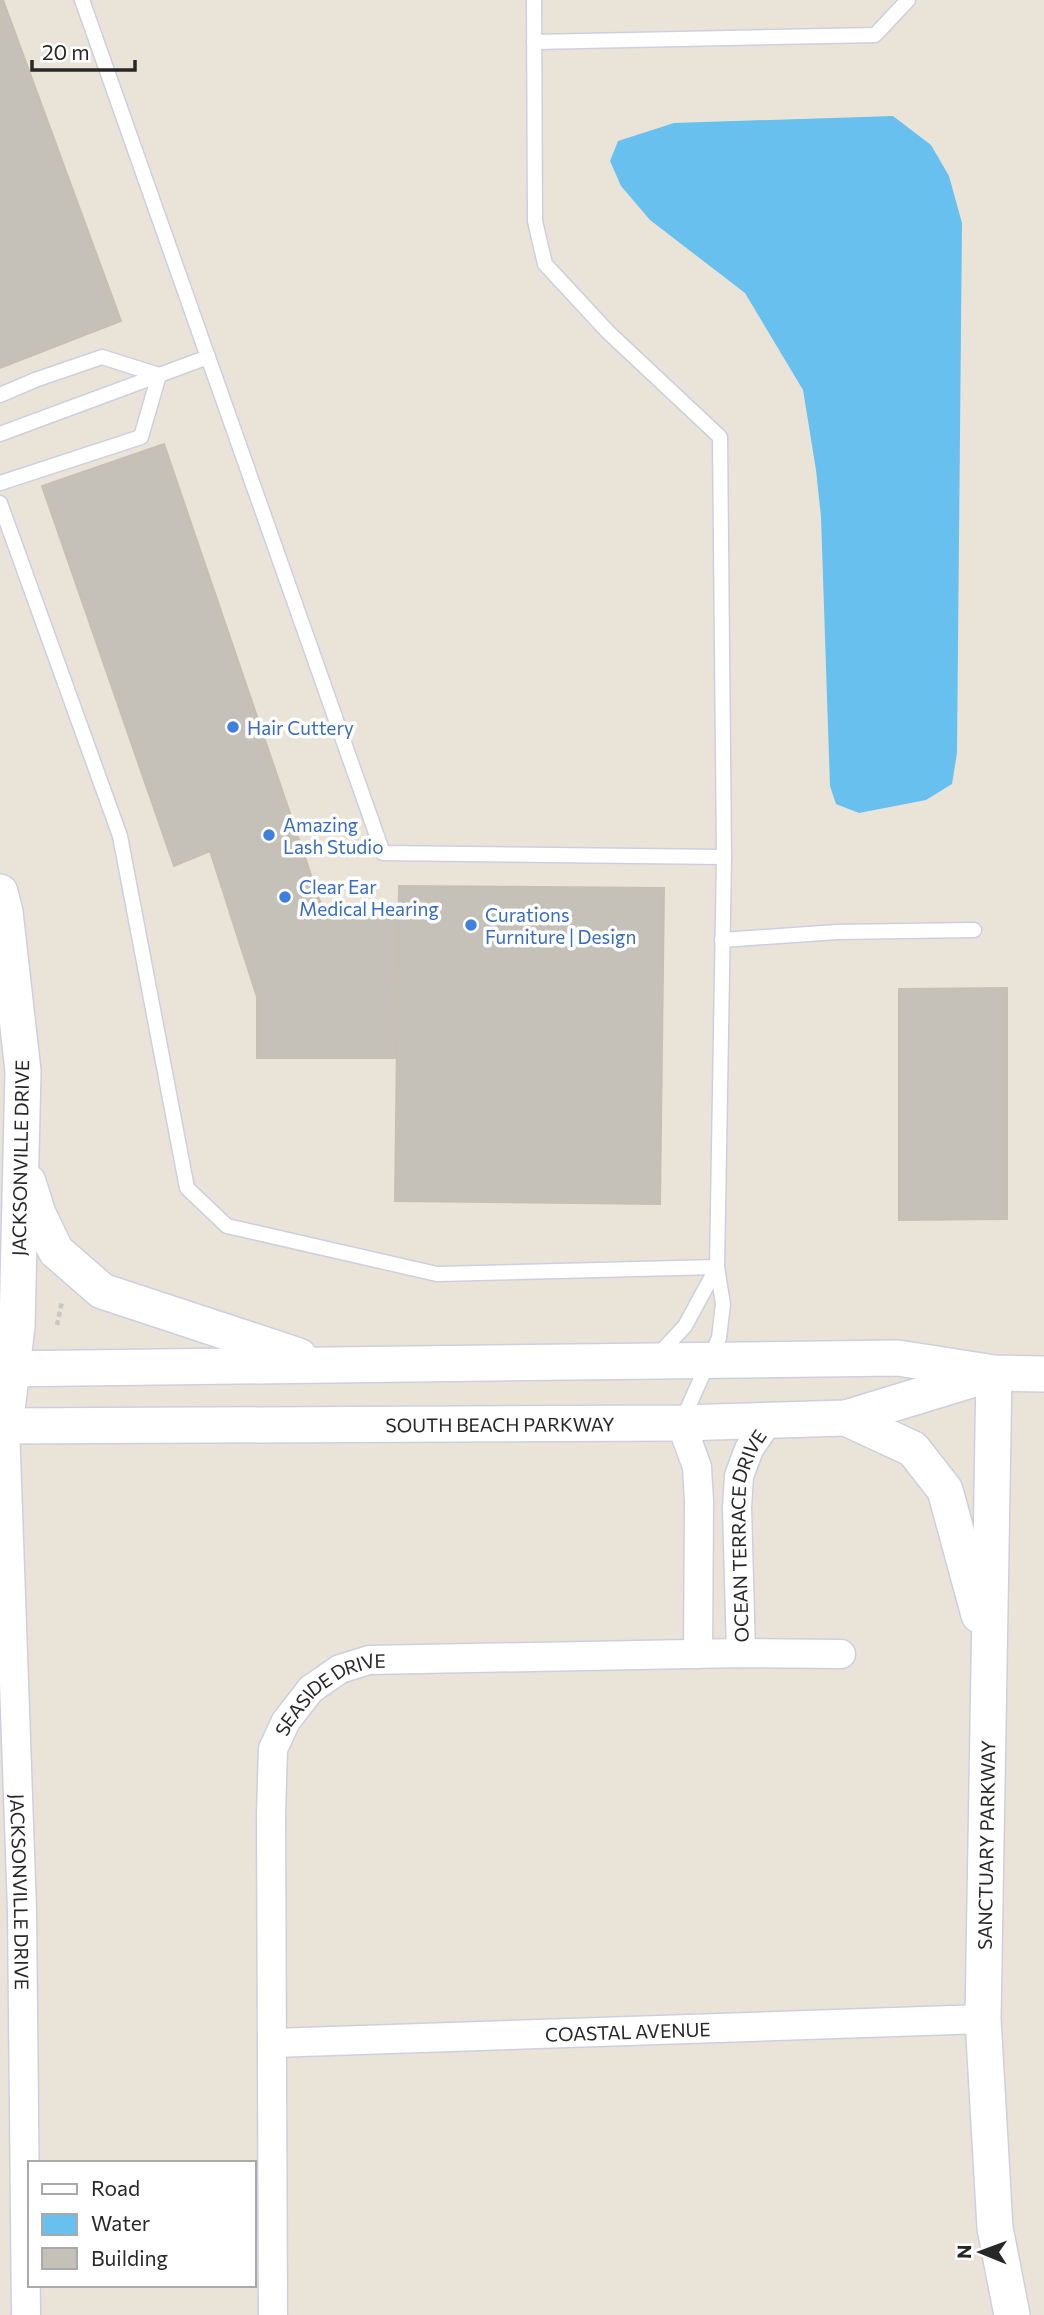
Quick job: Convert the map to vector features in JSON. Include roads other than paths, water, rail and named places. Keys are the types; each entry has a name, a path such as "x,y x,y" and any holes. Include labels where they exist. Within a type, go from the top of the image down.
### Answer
{"street":[{"name":"JACKSONVILLE DRIVE","path":"0,892 5,912 23,1071 17,1327 6,1369 2,1422 11,1910 26,2315"},
{"path":"21,1160 38,1214 56,1251 102,1291 329,1366"},
{"name":"SOUTH BEACH PARKWAY","path":"6,1369 898,1358 993,1373 1044,1374"},
{"name":"SOUTH BEACH PARKWAY","path":"2,1422 681,1423 846,1418 993,1373"},
{"name":"SANCTUARY PARKWAY","path":"993,1373 984,2019 995,2228 1012,2315"},
{"path":"846,1418 913,1449 945,1490 988,1644"},
{"name":"OCEAN TERRACE DRIVE","path":"741,1653 737,1507 740,1476 749,1449 768,1421"},
{"path":"681,1423 696,1467 699,1501 698,1654"},
{"name":"SEASIDE DRIVE","path":"273,2315 273,1749 286,1721 311,1689 340,1669 369,1660 741,1653 841,1654"},
{"name":"COASTAL AVENUE","path":"273,2043 984,2019"}],"lane":[{"path":"82,0 383,853 724,857"},
{"path":"534,0 535,221 545,264 608,332 720,437 724,857 717,1267 723,1304 719,1338 681,1423"},
{"path":"534,42 875,35 908,0"},
{"path":"0,395 102,357 159,375"},
{"path":"0,433 208,357"},
{"path":"0,483 141,437 159,375"},
{"path":"0,503 120,836 187,1188 227,1226 437,1274 717,1267"},
{"path":"722,940 837,932 974,930"},
{"path":"652,1361 685,1326 717,1267"}],"water":[{"path":"893,116 931,145 949,176 962,223 957,753 952,784 926,800 859,813 836,804 830,786 821,517 803,390 745,293 650,220 621,186 610,161 618,141 674,123"}],"place":[{"name":"Hair Cuttery","path":"233,727"},
{"name":"Amazing Lash Studio","path":"269,835"},
{"name":"Clear Ear Medical Hearing","path":"285,897"},
{"name":"Curations Furniture | Design","path":"471,925"}]}
